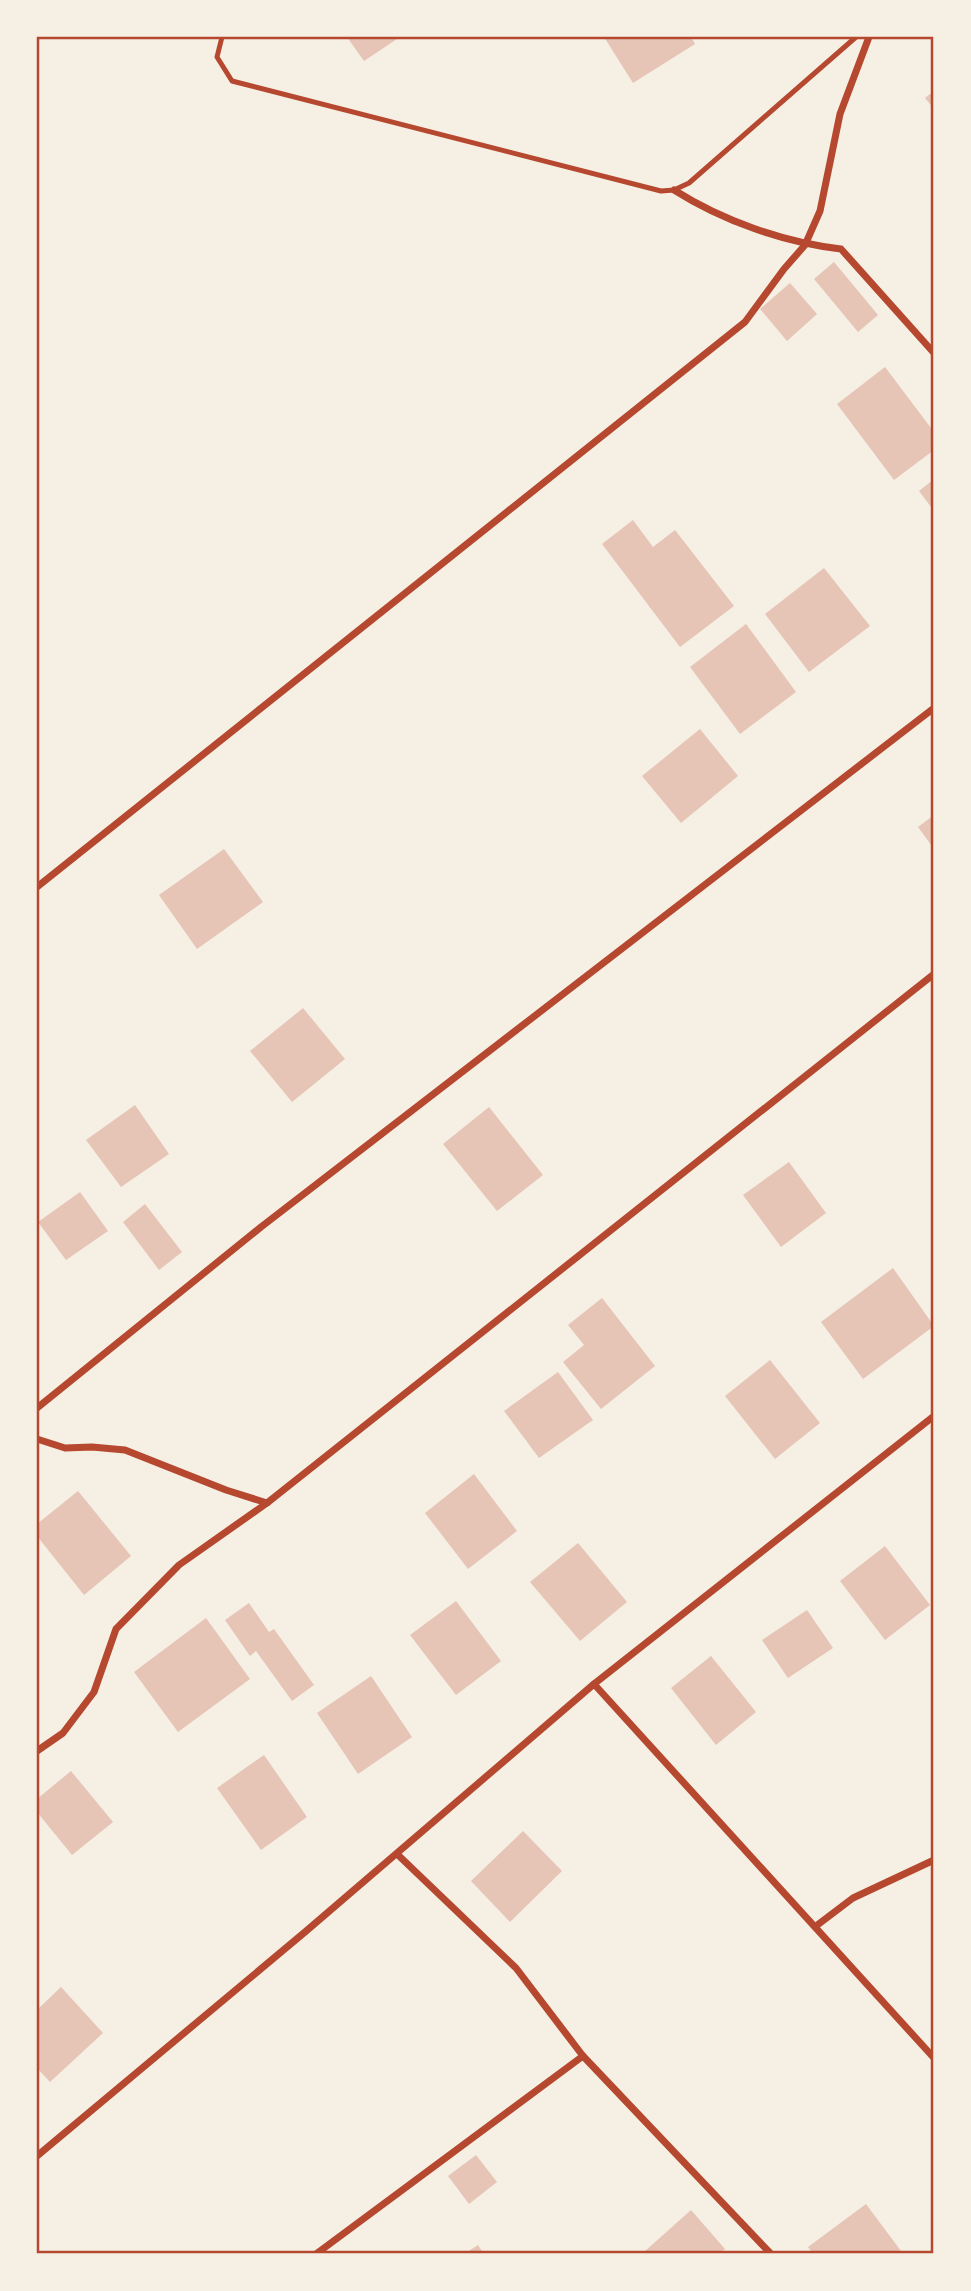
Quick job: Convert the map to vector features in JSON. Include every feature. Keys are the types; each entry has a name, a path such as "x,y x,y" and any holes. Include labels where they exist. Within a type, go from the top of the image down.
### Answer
{"street":[{"path":"37,887 745,322 805,245 820,211 840,114 869,37"},
{"path":"674,190 705,210 805,245 841,249 934,353"},
{"path":"37,1408 261,1227 934,708"},
{"path":"37,1751 63,1733 94,1692 116,1629 179,1564 267,1503 934,974"},
{"path":"37,2156 397,1854 594,1684 934,1416"},
{"path":"37,1440 65,1448 125,1450 226,1490 267,1503"},
{"path":"594,1684 934,2058"},
{"path":"397,1854 516,1968 583,2056 771,2254"},
{"path":"816,1926 852,1898 934,1860"},
{"path":"316,2254 583,2056"}],"lane":[{"path":"222,37 217,57 232,80 661,191 674,190 689,183 856,37"}],"building":[{"path":"347,37 400,37 364,61"},
{"path":"604,37 691,37 695,44 633,83"},
{"path":"934,91 934,109 925,98"},
{"path":"834,262 878,315 858,332 814,279"},
{"path":"790,283 817,314 787,341 760,309"},
{"path":"885,367 934,432 934,450 894,480 837,404"},
{"path":"934,479 934,511 919,491"},
{"path":"633,520 653,547 675,530 734,606 680,647 602,544"},
{"path":"824,568 870,626 809,672 765,614"},
{"path":"746,624 796,692 740,734 690,667"},
{"path":"700,729 738,776 681,823 642,776"},
{"path":"934,815 934,849 918,827"},
{"path":"224,849 263,902 197,949 159,895"},
{"path":"303,1008 345,1059 292,1102 250,1051"},
{"path":"135,1105 169,1154 121,1187 86,1140"},
{"path":"489,1107 543,1175 497,1211 443,1144"},
{"path":"789,1162 826,1213 781,1247 743,1195"},
{"path":"80,1192 108,1231 66,1260 38,1222"},
{"path":"145,1204 182,1252 159,1270 123,1222"},
{"path":"893,1268 934,1326 863,1379 821,1322"},
{"path":"602,1298 655,1366 601,1409 563,1362 584,1345 568,1325"},
{"path":"770,1360 820,1423 775,1459 725,1396"},
{"path":"558,1372 593,1420 539,1458 504,1411"},
{"path":"474,1474 517,1531 468,1569 425,1513"},
{"path":"78,1491 131,1556 84,1595 37,1536 37,1524"},
{"path":"578,1543 627,1602 580,1641 530,1582"},
{"path":"885,1546 930,1605 885,1640 840,1581"},
{"path":"456,1601 501,1661 456,1695 410,1635"},
{"path":"249,1603 269,1632 274,1629 314,1685 292,1701 256,1651 250,1656 225,1620"},
{"path":"807,1610 833,1648 788,1678 762,1640"},
{"path":"206,1618 250,1679 178,1732 134,1672"},
{"path":"711,1656 756,1712 716,1745 671,1688"},
{"path":"371,1676 412,1737 358,1774 317,1713"},
{"path":"264,1755 307,1817 261,1850 217,1788"},
{"path":"71,1771 113,1822 72,1855 37,1812 37,1799"},
{"path":"523,1831 562,1871 510,1922 471,1881"},
{"path":"61,1987 103,2033 50,2082 37,2068 37,2010"},
{"path":"476,2155 497,2182 469,2204 448,2176"},
{"path":"866,2204 901,2251 898,2254 813,2254 808,2247"},
{"path":"691,2210 725,2249 719,2254 644,2252"},
{"path":"478,2245 484,2254 464,2254"}]}
